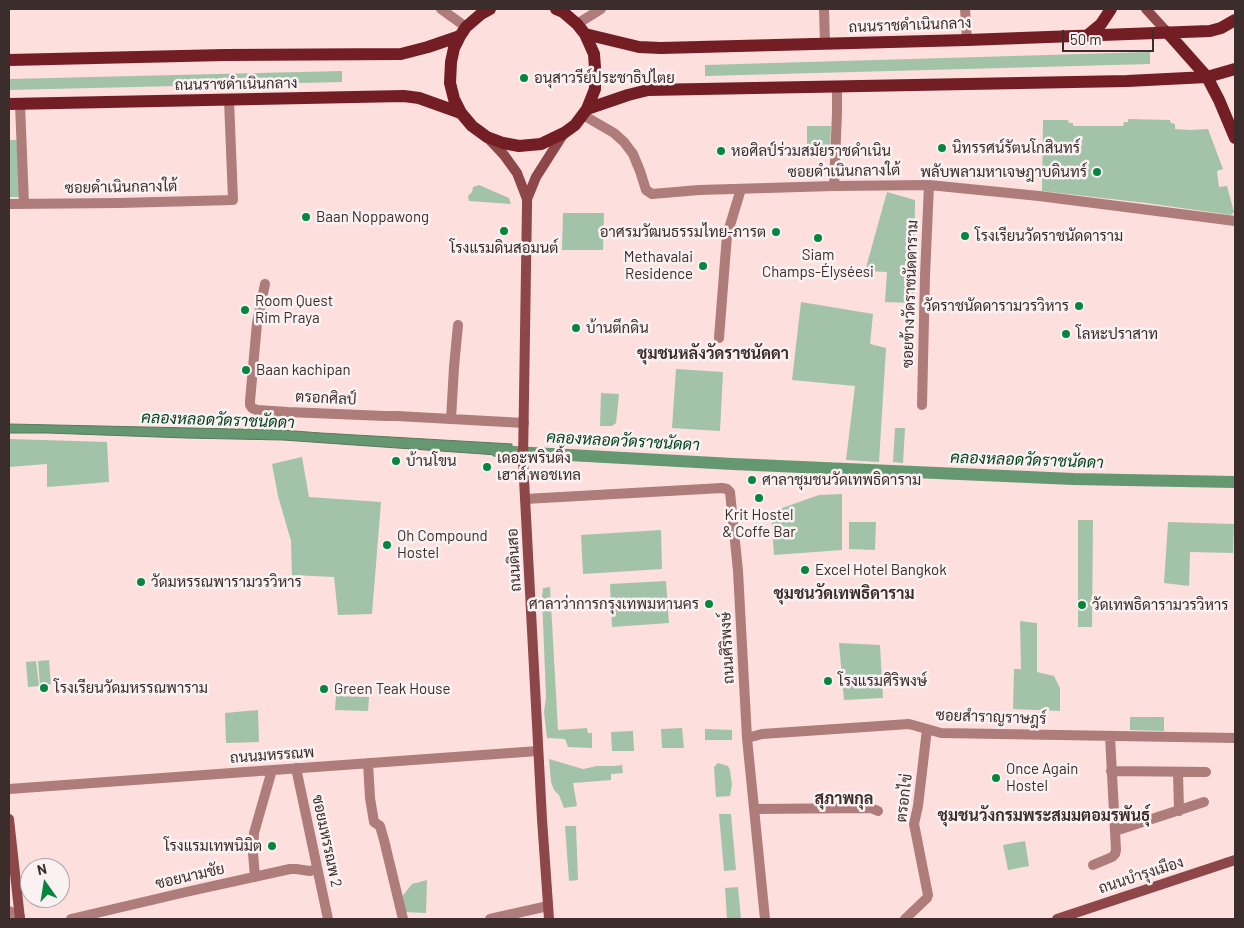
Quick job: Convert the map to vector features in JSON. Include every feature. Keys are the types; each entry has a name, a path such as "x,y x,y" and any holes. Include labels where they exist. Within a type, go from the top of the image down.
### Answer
{"main road":[{"path":"490,9 480,14 463,32 454,48 450,83 454,99 461,113 472,126 487,137 502,143 519,146 541,144 564,134 585,112 595,89 594,54 581,29 563,12 556,9"},
{"path":"1089,34 1101,24 1111,9"},
{"path":"1146,9 1207,77 1234,128"},
{"name":"ถนนราชดำเนินกลาง","path":"581,29 639,47 646,47 967,40 1210,31 1221,28 1235,20"},
{"name":"ถนนราชดำเนินกลาง","path":"9,60 401,54 428,47 463,32"},
{"path":"585,112 628,95 648,90 1127,81 1207,77 1235,69"},
{"name":"ถนนราชดำเนินกลาง","path":"14,104 404,96 419,98 461,113"},
{"name":"ถนนดินสอ","path":"549,919 523,460 528,198 536,178 564,134"},
{"name":"ถนนดินสอ","path":"487,137 517,173 528,198"},
{"path":"9,819 12,879 20,918"},
{"name":"ถนนบำรุงเมือง","path":"1057,919 1235,860"}],"street":[{"path":"441,9 463,32"},
{"path":"581,29 601,9"},
{"path":"824,9 825,44"},
{"path":"965,9 967,40"},
{"path":"834,186 837,87"},
{"name":"ซอยดำเนินกลางใต้","path":"9,204 233,200 229,100"},
{"path":"14,104 24,204"},
{"name":"ซอยดำเนินกลางใต้","path":"585,112 624,142 633,154 646,190 652,194 741,189 929,185 1039,196 1235,221"},
{"name":"ซอยข้างวัดราชนัดดาราม","path":"922,405 929,185"},
{"path":"719,338 726,235 741,189"},
{"name":"ตรอกศิลป์","path":"265,284 257,323 250,401 252,408 288,412 451,418 524,423"},
{"path":"451,418 458,325"},
{"name":"ถนนศิริพงษ์","path":"525,499 712,488 727,488 730,492 738,571 747,738 765,919"},
{"name":"ซอยสำราญราษฎร์","path":"747,738 762,734 909,724 941,733 1235,738"},
{"name":"ตรอกไข่","path":"905,919 928,895 914,824 918,806 927,729"},
{"path":"1093,865 1115,854 1110,736"},
{"name":"ถนนมหรรณพ","path":"9,789 538,751"},
{"path":"368,763 370,798 374,822 380,826 403,919"},
{"name":"ซอยมหรรณพ 2","path":"296,768 328,919"},
{"path":"255,877 254,833 272,770"},
{"path":"1112,771 1206,772"},
{"path":"1178,772 1179,810"},
{"path":"1114,831 1204,802"},
{"path":"754,809 871,808 878,811"},
{"name":"ซอยนามชัย","path":"71,919 290,869 310,871 317,869"},
{"path":"490,919 548,906"},
{"path":"9,911 20,918"}],"shaded area":[{"path":"1150,52 1150,64 705,76 705,65"},
{"path":"342,71 342,82 9,90 9,79"},
{"path":"1128,119 1170,120 1171,123 1175,124 1175,129 1208,129 1223,169 1217,171 1219,187 1227,186 1234,212 1231,215 1042,191 1043,120 1068,120 1069,123 1073,123 1073,126 1123,126 1124,122 1128,122"},
{"path":"807,126 831,126 830,152 807,153"},
{"path":"9,140 19,140 21,197 9,197"},
{"path":"479,185 509,198 511,204 469,201 468,196 472,192 473,187"},
{"path":"887,192 915,200 914,303 885,302 887,272 865,271"},
{"path":"563,213 604,213 603,250 562,250"},
{"path":"801,302 873,314 870,344 886,348 879,462 846,460 855,386 792,380"},
{"path":"676,369 723,372 720,431 672,428"},
{"path":"601,393 619,394 616,423 612,426 600,426"},
{"path":"9,424 281,430 512,444 512,456 283,440 9,433"},
{"path":"895,428 905,428 903,463 893,462"},
{"path":"9,439 107,442 109,482 47,487 47,464 9,467"},
{"path":"302,457 309,497 381,502 372,614 338,615 334,577 292,575 291,541 278,496 272,464"},
{"path":"842,494 842,550 774,555 771,512 819,495"},
{"path":"1078,520 1093,520 1092,627 1078,627"},
{"path":"849,522 876,522 875,550 849,549"},
{"path":"1168,522 1234,524 1233,553 1190,552 1189,586 1164,583"},
{"path":"661,530 662,569 583,574 581,535"},
{"path":"666,581 669,623 612,627 610,584"},
{"path":"550,587 558,730 587,728 588,733 592,733 592,748 568,747 565,739 547,738 544,712 546,697 542,597 543,588"},
{"path":"1020,621 1037,623 1037,672 1054,676 1060,688 1060,711 1013,709 1014,669 1021,669"},
{"path":"839,643 880,645 883,698 844,700"},
{"path":"49,660 51,684 40,686 38,661"},
{"path":"36,661 39,686 28,687 26,662"},
{"path":"336,696 369,697 368,711 335,710"},
{"path":"258,710 259,742 226,743 225,713"},
{"path":"1130,717 1164,717 1164,731 1130,730"},
{"path":"682,728 684,748 662,748 661,729"},
{"path":"705,729 732,730 732,740 705,740"},
{"path":"633,731 634,751 612,751 611,732"},
{"path":"549,759 583,769 597,766 622,765 623,773 611,774 611,780 573,783 577,806 564,808 551,782"},
{"path":"718,763 728,766 730,770 732,785 730,796 716,797 714,767"},
{"path":"719,814 731,814 736,870 724,871"},
{"path":"565,826 576,826 578,880 569,881"},
{"path":"1025,841 1029,866 1008,870 1003,845"},
{"path":"427,880 426,913 403,912 400,899 412,884"},
{"path":"738,887 741,919 727,919 725,888"}],"waterway":[{"name":"คลองหลอดวัดราชนัดดา","path":"496,451 1073,479 1235,482"}],"place":[{"name":"อนุสาวรีย์ประชาธิปไตย","path":"524,78"},
{"name":"นิทรรศน์รัตนโกสินทร์","path":"942,148"},
{"name":"หอศิลป์ร่วมสมัยราชดำเนิน","path":"721,151"},
{"name":"พลับพลามหาเจษฎาบดินทร์","path":"1097,172"},
{"name":"Baan Noppawong","path":"306,217"},
{"name":"โรงแรมดินสอมนต์","path":"504,231"},
{"name":"อาศรมวัฒนธรรมไทย-ภารต","path":"776,232"},
{"name":"โรงเรียนวัดราชนัดดาราม","path":"965,236"},
{"name":"Siam Champs-Élyséesi","path":"818,238"},
{"name":"Methavalai Residence","path":"703,266"},
{"name":"วัดราชนัดดารามวรวิหาร","path":"1079,306"},
{"name":"Room Quest Rim Praya","path":"245,310"},
{"name":"บ้านตึกดิน","path":"576,328"},
{"name":"โลหะปราสาท","path":"1066,334"},
{"name":"Baan kachipan","path":"246,370"},
{"name":"บ้านโขน","path":"396,461"},
{"name":"เดอะพรินติ้ง เฮาส์ พอชเทล","path":"487,467"},
{"name":"ศาลาชุมชนวัดเทพธิดาราม","path":"752,480"},
{"name":"Krit Hostel & Coffe Bar","path":"759,498"},
{"name":"Oh Compound Hostel","path":"387,545"},
{"name":"Excel Hotel Bangkok","path":"805,570"},
{"name":"วัดมหรรณพารามวรวิหาร","path":"141,582"},
{"name":"ศาลาว่าการกรุงเทพมหานคร","path":"709,604"},
{"name":"วัดเทพธิดารามวรวิหาร","path":"1082,605"},
{"name":"โรงแรมศิริพงษ์","path":"828,681"},
{"name":"โรงเรียนวัดมหรรณพาราม","path":"44,688"},
{"name":"Green Teak House","path":"324,689"},
{"name":"Once Again Hostel","path":"996,778"},
{"name":"โรงแรมเทพนิมิต","path":"272,846"}],"district":[{"name":"ชุมชนหลังวัดราชนัดดา","path":"713,354"},
{"name":"ชุมชนวัดเทพธิดาราม","path":"844,594"},
{"name":"สุภาพกุล","path":"844,799"},
{"name":"ชุมชนวังกรมพระสมมตอมรพันธุ์","path":"1044,816"}]}
